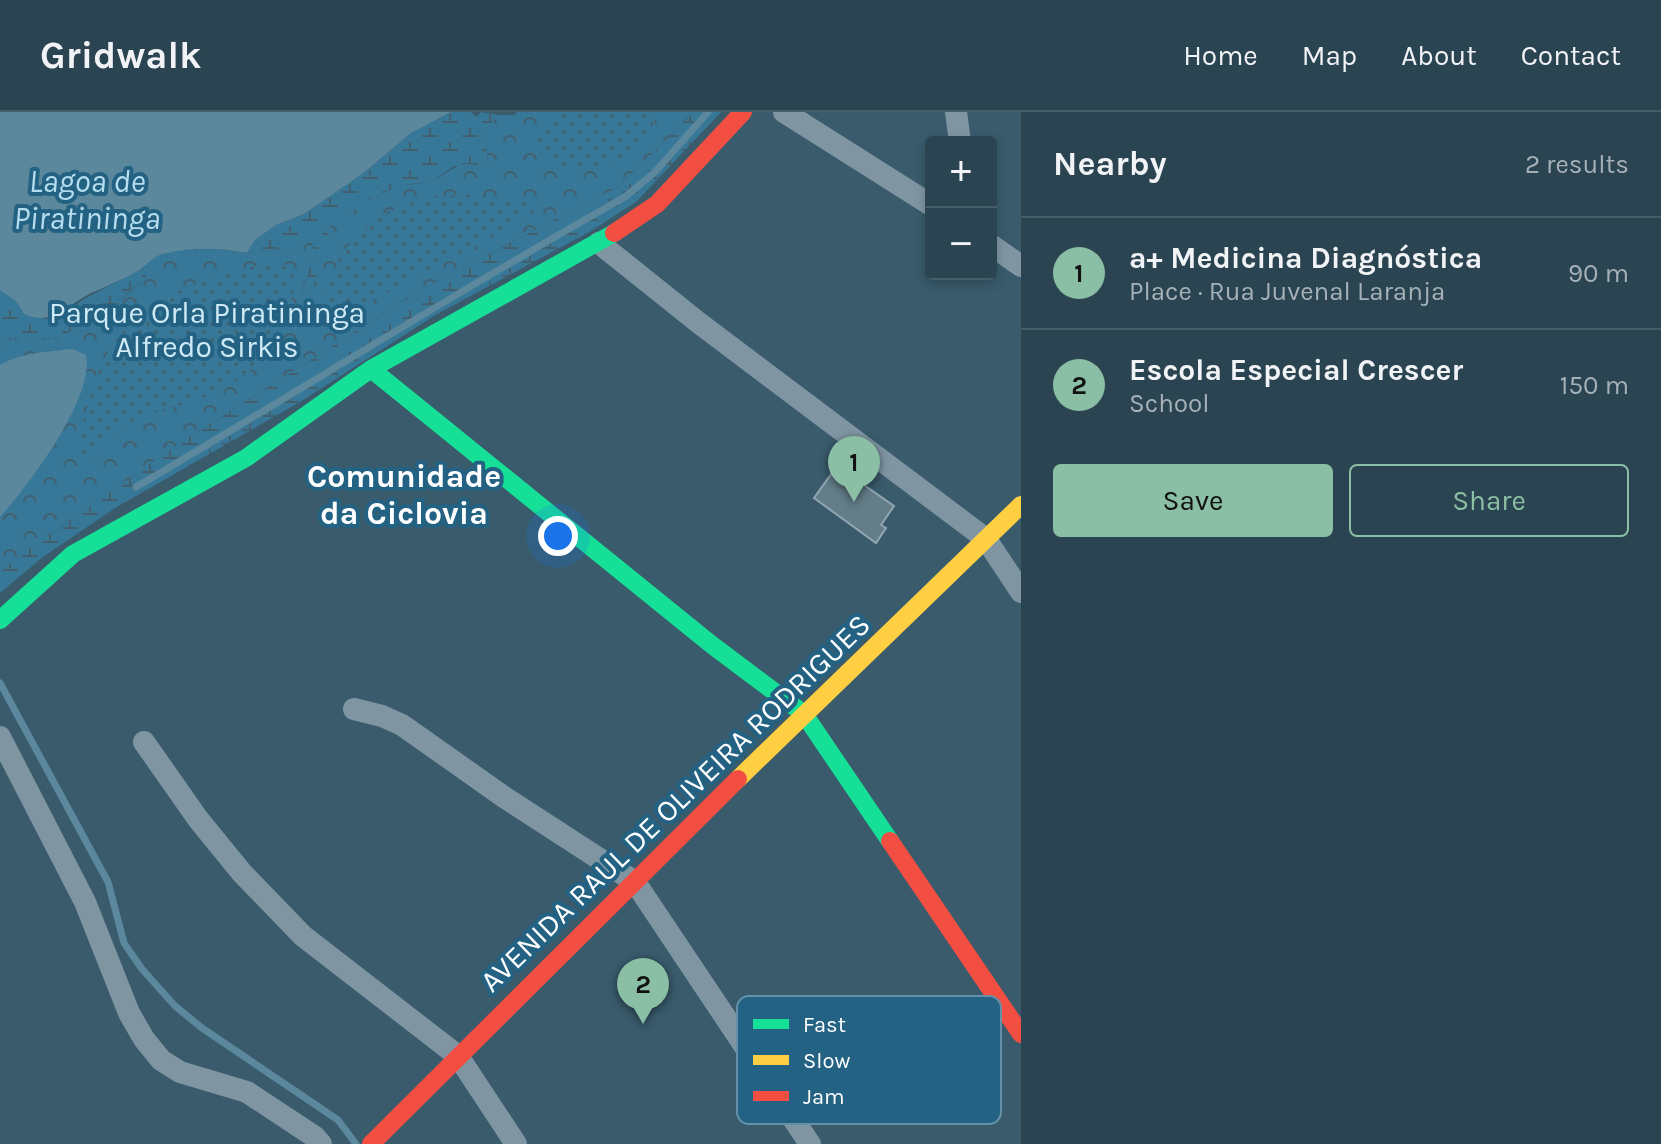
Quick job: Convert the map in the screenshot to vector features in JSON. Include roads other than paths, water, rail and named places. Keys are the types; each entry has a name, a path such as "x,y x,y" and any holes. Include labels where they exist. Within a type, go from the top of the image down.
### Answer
{"street":[{"path":"0,620 73,554 246,458 371,369 599,243 657,204 743,112"},
{"path":"784,112 925,201"},
{"path":"956,112 959,136"},
{"path":"599,243 699,323 986,539 1021,592"},
{"path":"997,249 1021,266"},
{"path":"371,369 712,645 804,714 995,996"},
{"name":"AVENIDA RAUL DE OLIVEIRA RODRIGUES","path":"371,1144 804,714 1021,505"},
{"path":"354,709 402,725 504,797 635,882 737,1035"},
{"path":"0,737 85,902 129,1013 144,1039 161,1060 180,1072 247,1092 321,1144"},
{"path":"144,742 198,819 242,873 303,936 458,1056 516,1144"},
{"path":"1001,1005 1021,1034"},
{"path":"797,1124 810,1144"}],"water":[{"name":"Lagoa de Piratininga","path":"0,112 451,112 411,133 365,172 304,214 276,225 255,240 247,253 207,249 163,254 62,312 44,318 24,314 17,302 0,290"},
{"path":"73,349 86,355 86,373 80,394 57,440 0,517 0,365 26,355"}],"waterway":[{"path":"136,487 625,197 655,172 708,112"},
{"path":"0,683 108,882 124,943 142,969 175,1006 202,1028 338,1120 356,1144"}],"place":[{"name":"a+ Medicina Diagnóstica","path":"854,502"},
{"name":"Escola Especial Crescer","path":"643,1024"}],"district":[{"name":"Comunidade da Ciclovia","path":"404,494"}],"park label":[{"name":"Parque Orla Piratininga Alfredo Sirkis","path":"207,330"}]}
